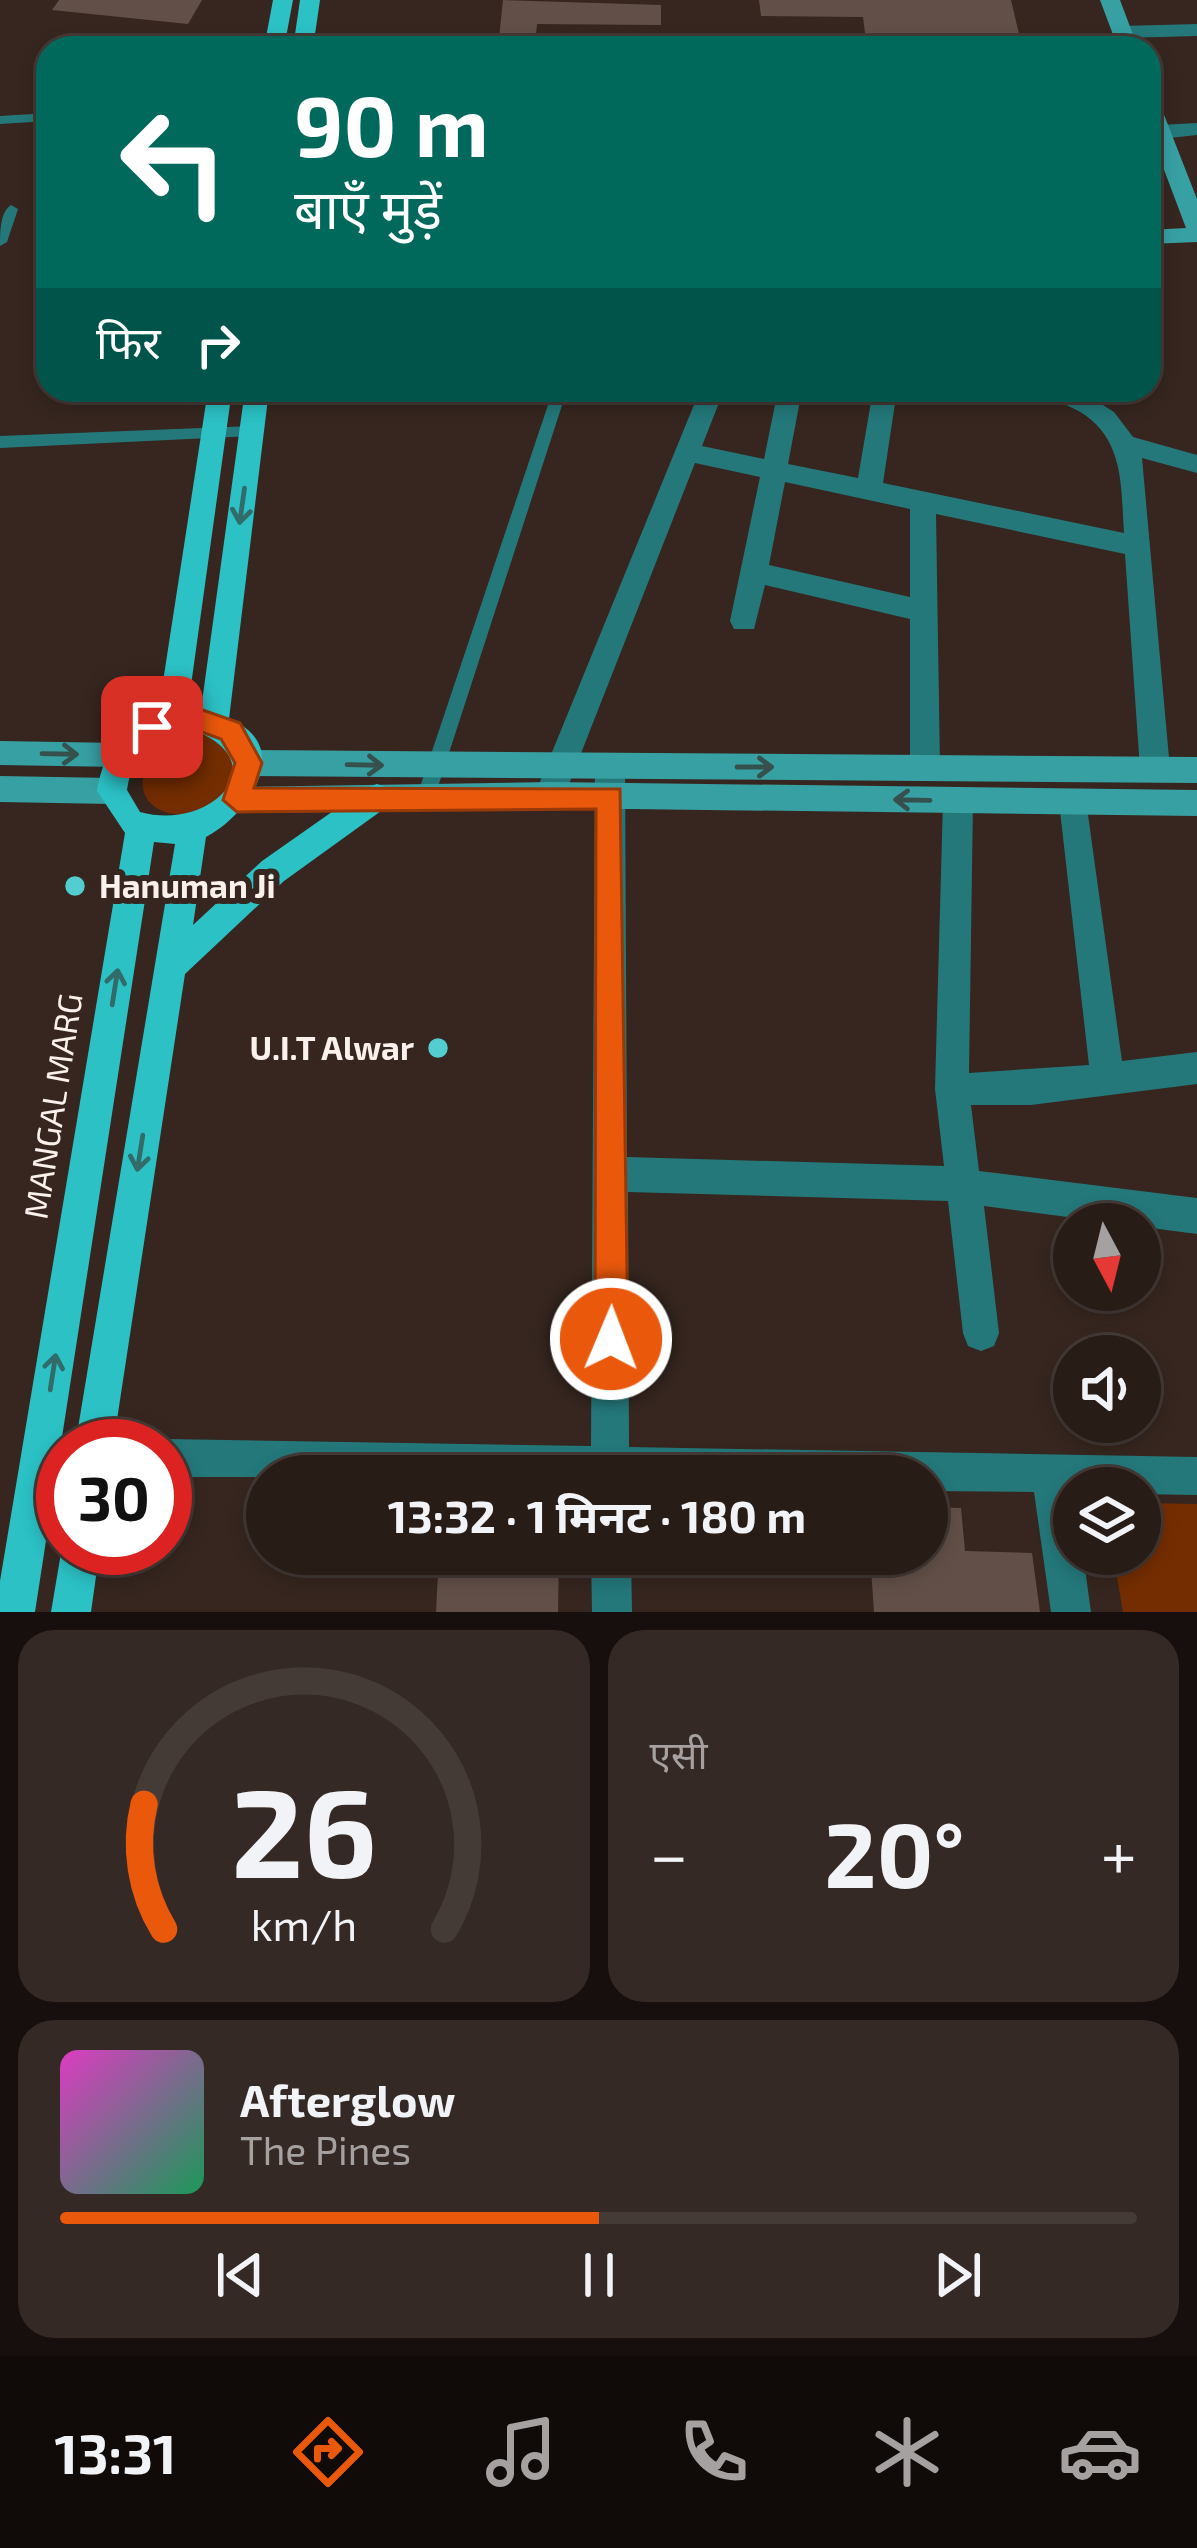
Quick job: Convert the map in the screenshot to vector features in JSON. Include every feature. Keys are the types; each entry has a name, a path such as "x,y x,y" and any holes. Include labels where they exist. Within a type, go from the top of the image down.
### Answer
{"main road":[{"path":"276,36 283,0"},
{"path":"305,36 310,0"},
{"path":"1110,0 1124,36"},
{"path":"1161,134 1197,231 1161,236"},
{"path":"172,720 218,402"},
{"path":"214,722 256,402"},
{"path":"172,720 214,722 231,731 248,763 237,800 209,824 169,834 141,827 118,808 112,791 120,755 134,739 172,720"},
{"path":"0,752 120,755"},
{"path":"248,763 550,795 610,781 925,767 1197,770"},
{"path":"237,800 377,797 431,781 561,765 610,781 958,801 1197,803"},
{"path":"0,789 112,791"},
{"path":"170,967 273,871 377,797"},
{"name":"MANGAL MARG","path":"15,1612 141,827"},
{"path":"98,1419 192,830"},
{"path":"71,1612 76,1575"}],"street":[{"path":"1154,36 1197,30"},
{"path":"1161,131 1197,128"},
{"path":"550,795 708,402"},
{"path":"744,621 788,402"},
{"path":"869,489 883,402"},
{"path":"1080,402 1109,416 1126,444 1155,769"},
{"path":"1126,444 1197,464"},
{"path":"691,453 1136,546"},
{"path":"923,502 925,767"},
{"path":"756,573 923,611"},
{"path":"610,781 610,1455"},
{"path":"958,801 952,1089 982,1333"},
{"path":"1074,802 1107,1079"},
{"path":"952,1089 1031,1089 1197,1068"},
{"path":"613,1174 961,1184 1015,1196 1197,1216"},
{"path":"192,1459 246,1460"},
{"path":"948,1472 1197,1476"},
{"path":"1051,1473 1071,1612"},
{"path":"611,1575 612,1612"}],"lane":[{"path":"0,120 36,118"},
{"path":"0,242 11,209"},
{"path":"431,781 556,402"},
{"path":"0,442 252,431"}],"shaded area":[{"path":"199,724 238,735 228,803 187,815 162,811 143,789 150,759 178,733"},
{"path":"1161,1503 1197,1504 1197,1612 1123,1612 1117,1575 1161,1575"}],"building":[{"path":"59,0 202,0 188,24 52,10"},
{"path":"503,0 661,5 661,25 537,24 536,34 640,36 499,36"},
{"path":"759,0 1011,0 1019,34 865,33 863,17 761,16"},
{"path":"948,1508 961,1508 965,1551 1032,1553 1040,1612 874,1612 871,1575 948,1575"},
{"path":"438,1575 559,1575 558,1612 436,1612"}],"place":[{"name":"Hanuman Ji","path":"75,886"},
{"name":"U.I.T Alwar","path":"438,1048"}],"route":[{"path":"152,727 194,718 231,731 243,745 248,763 237,800 610,797 611,1339"}]}
